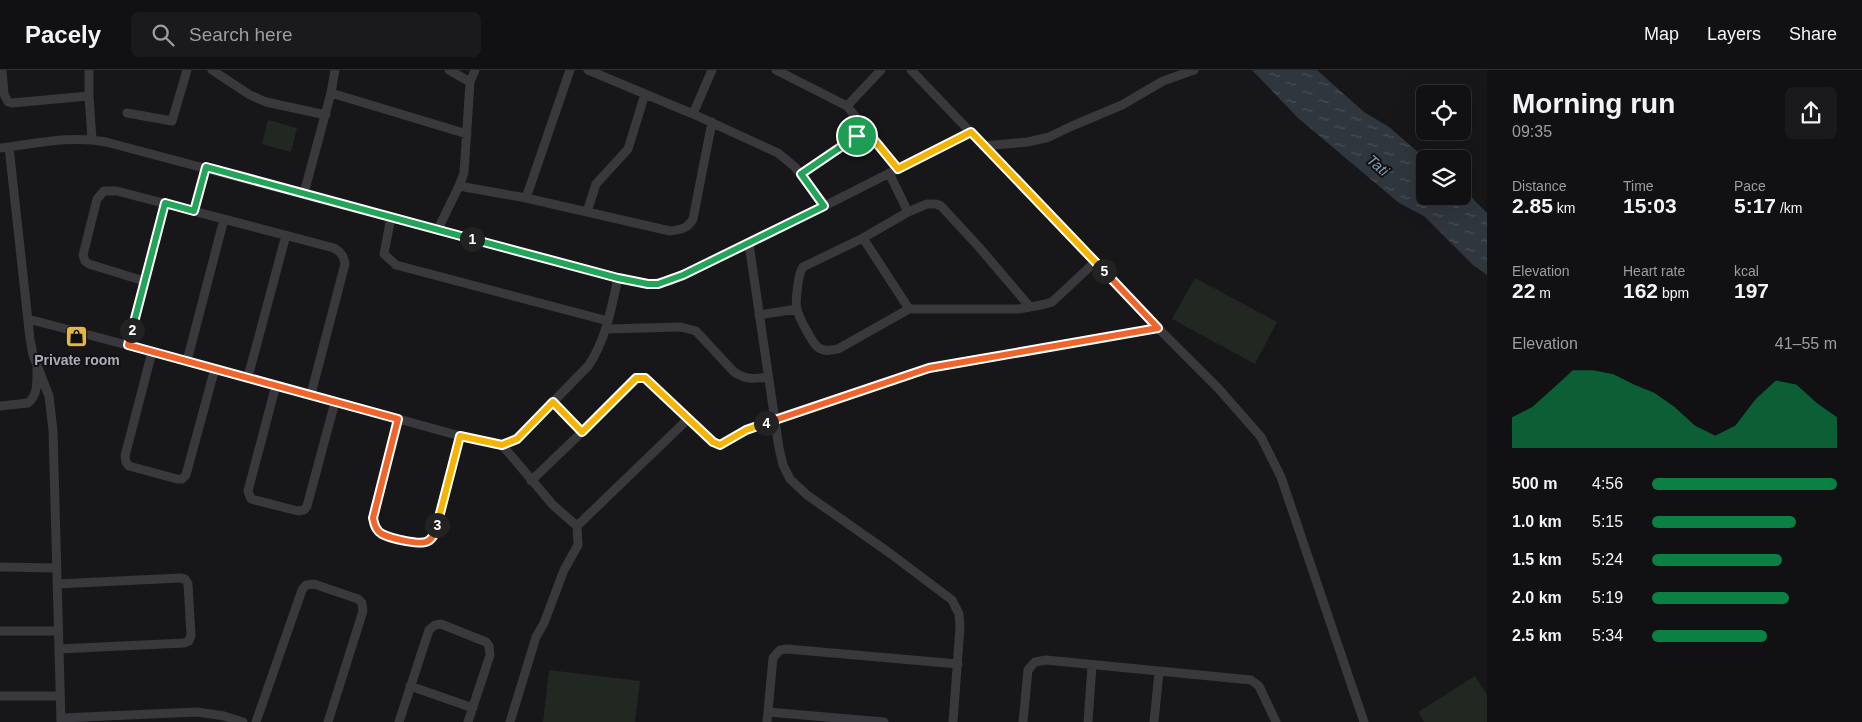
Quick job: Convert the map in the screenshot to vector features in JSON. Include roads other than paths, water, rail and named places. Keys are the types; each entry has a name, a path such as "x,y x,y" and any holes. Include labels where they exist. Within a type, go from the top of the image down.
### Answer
{"street":[{"path":"2,70 4,94 8,102 12,104 89,96"},
{"path":"89,70 92,139"},
{"path":"127,113 172,121 186,70"},
{"path":"212,70 250,95 266,102 326,115"},
{"path":"304,194 326,115 335,70"},
{"path":"448,70 470,82"},
{"path":"438,230 459,186 464,169 470,82 475,70"},
{"path":"526,198 570,70"},
{"path":"588,70 712,122 778,153 795,167 824,206"},
{"path":"693,114 712,70"},
{"path":"776,70 847,106 866,130 893,171 908,212"},
{"path":"847,106 881,70"},
{"path":"911,70 1218,388 1261,437 1270,451 1281,476 1364,722"},
{"path":"983,146 1028,142 1049,137 1122,105 1163,80 1194,70"},
{"path":"331,93 467,134"},
{"path":"587,212 596,184 628,149 645,94"},
{"path":"459,186 526,198 670,231 678,230 690,224 693,219 712,122"},
{"path":"801,174 866,130"},
{"path":"243,722 217,714 197,712 61,720 53,431 49,396 33,355 4,147 74,139 92,139 206,167 618,278 648,284 670,281 749,244 971,132"},
{"path":"194,211 206,167"},
{"path":"144,282 84,261 83,255 97,199 104,191 117,191 334,248 342,254 345,264 311,394"},
{"path":"128,345 165,203"},
{"path":"1030,307 978,246 941,206 936,204 927,204 908,212 863,238 803,267 799,274 797,309 813,342 818,348 827,351 838,349 909,309 1030,307 1052,302 1095,262"},
{"path":"391,216 384,254 396,265 607,325 690,328 696,331 740,376 754,379 768,377"},
{"path":"187,361 224,219"},
{"path":"248,377 286,235"},
{"path":"863,238 909,309"},
{"path":"749,244 768,377 783,464 790,479 807,495 952,600 960,619 953,722"},
{"path":"28,319 215,368 460,436 502,445 517,439 589,366 596,354 607,325 618,278"},
{"path":"759,314 797,309"},
{"path":"532,481 636,378 645,378 688,420 713,442 720,445 746,430 775,419 929,368 1158,328"},
{"path":"152,352 125,456 126,462 129,466 177,479 182,479 186,475 215,368"},
{"path":"0,406 28,403 31,400 35,395 37,367"},
{"path":"276,385 248,491 251,499 298,511 304,510 307,506 335,402"},
{"path":"553,402 582,432"},
{"path":"398,419 373,518 375,526 381,534 417,544 428,542 434,535 460,436"},
{"path":"577,526 688,420"},
{"path":"502,445 553,505 577,526 578,545 564,570 544,623 536,637 510,722"},
{"path":"0,567 56,568"},
{"path":"57,584 185,579 188,584 191,635 189,641 184,643 59,649"},
{"path":"256,722 302,590 306,585 314,584 358,599 362,603 363,611 328,722"},
{"path":"399,722 429,630 435,625 441,624 486,642 489,646 490,655 468,722"},
{"path":"0,631 58,631"},
{"path":"768,722 773,658 780,650 872,655 958,664"},
{"path":"1023,722 1028,670 1035,662 1046,660 1246,679 1255,682 1261,690 1276,722"},
{"path":"1088,722 1092,665"},
{"path":"1154,722 1159,672"},
{"path":"410,686 473,708"},
{"path":"0,696 60,696"},
{"path":"768,712 884,722"}],"water":[{"name":"Tati","path":"1252,70 1317,70 1364,112 1389,127 1416,150 1416,205 1471,205 1471,197 1487,213 1487,275 1473,265 1424,216 1399,203 1298,118"}],"place":[{"name":"Private room","path":"77,337"}]}
